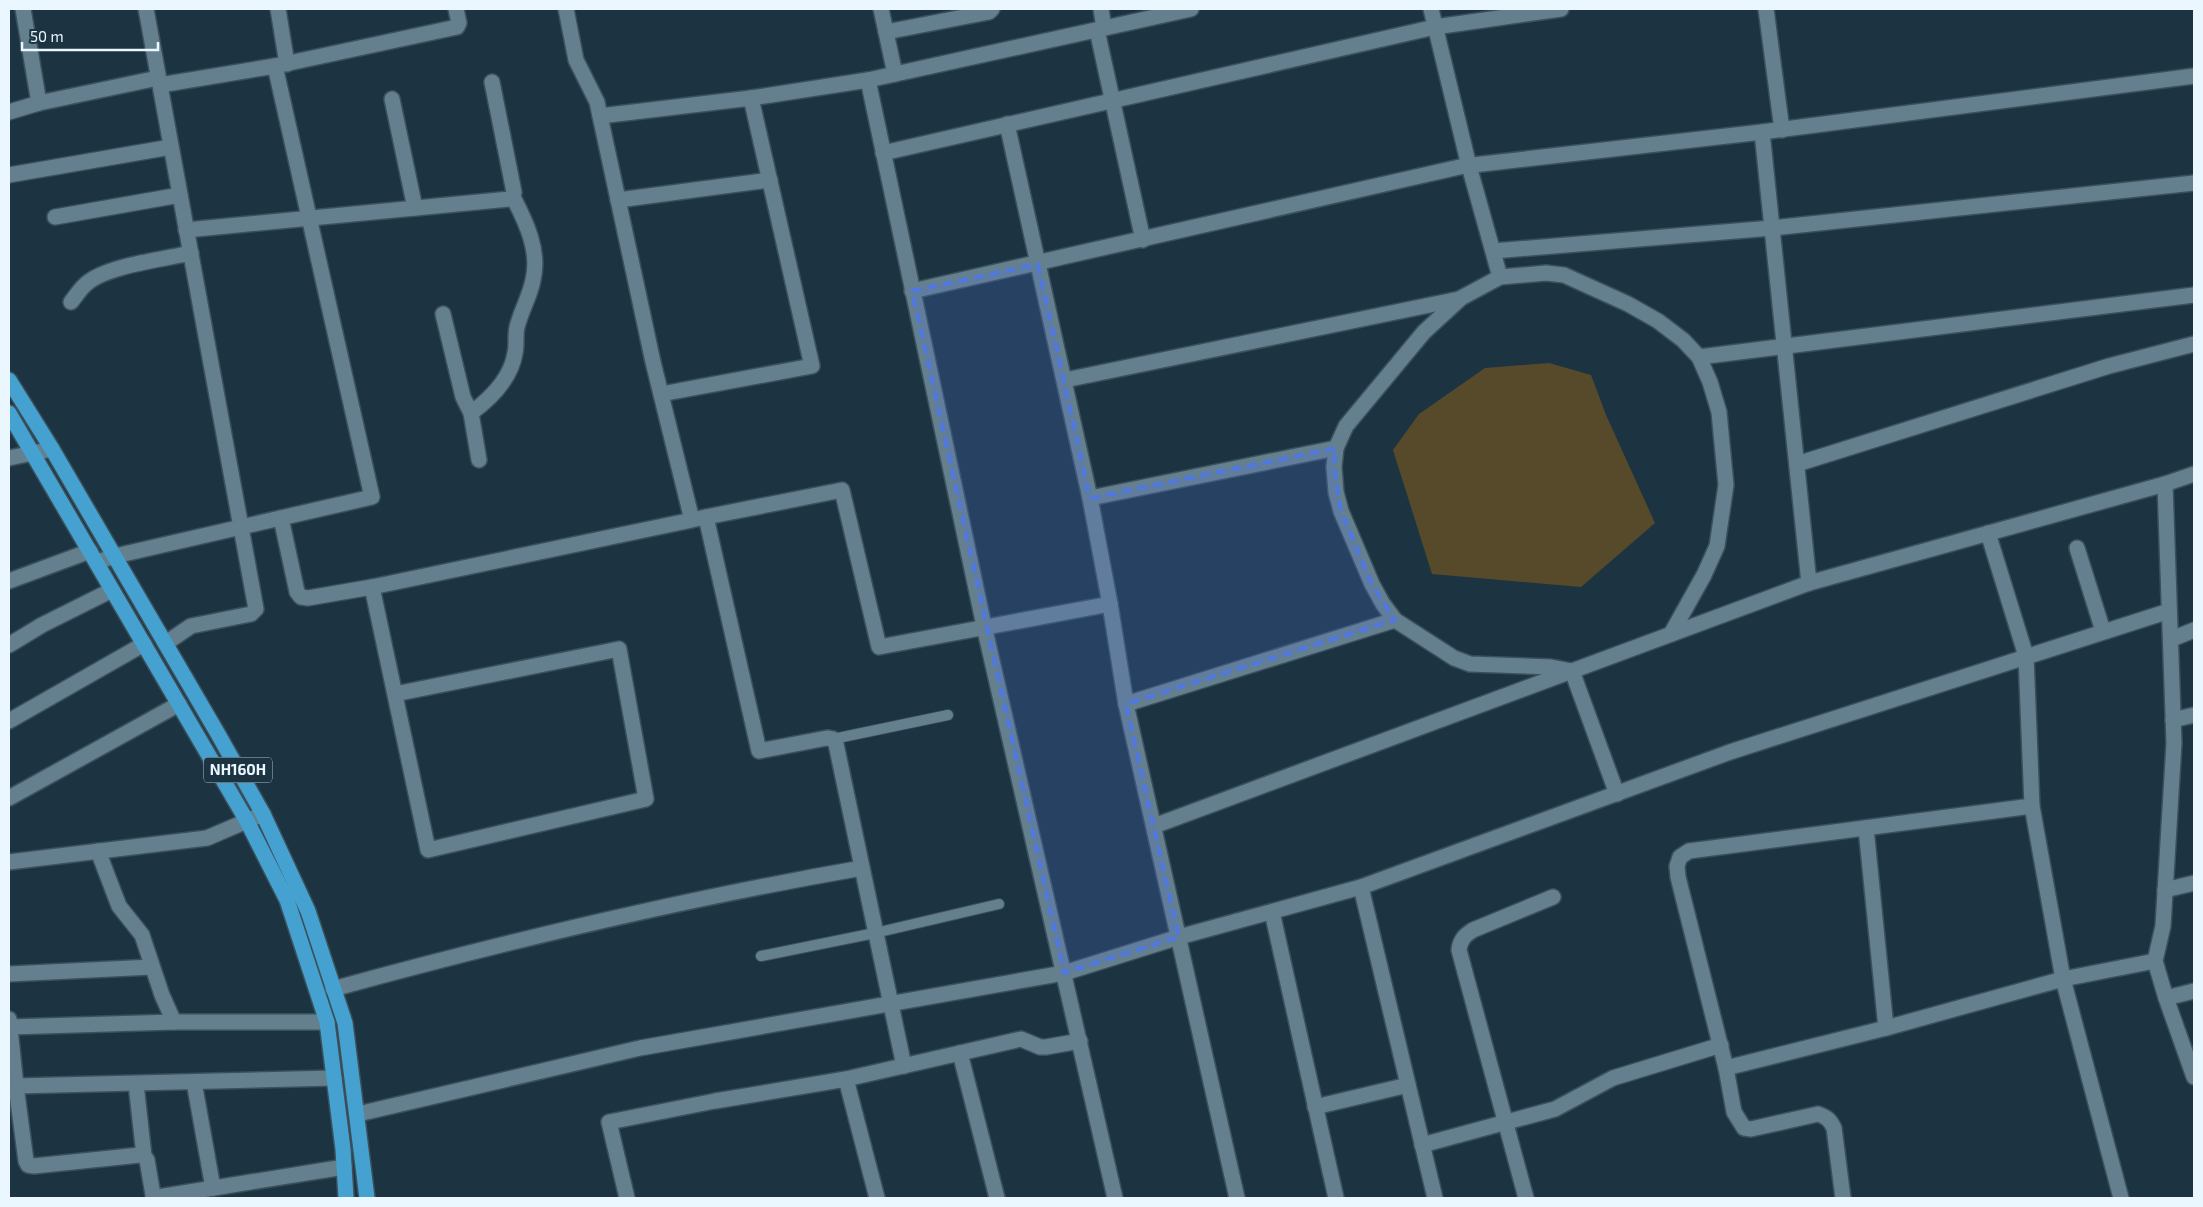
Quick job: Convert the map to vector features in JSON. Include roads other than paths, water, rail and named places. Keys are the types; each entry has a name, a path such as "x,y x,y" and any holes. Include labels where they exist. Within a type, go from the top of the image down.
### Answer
{"highway":[{"name":"NH160H","path":"9,380 52,449 166,643 263,814 308,911 345,1023 358,1114 367,1198"},
{"name":"NH160H","path":"9,413 247,821 287,900 327,1022 346,1198"}],"street":[{"path":"23,9 39,103"},
{"path":"146,9 256,609 254,612 191,626 166,643"},
{"path":"9,581 93,556 115,556 372,497 310,218 281,65 278,9"},
{"path":"9,112 39,103 159,81 281,65 456,27 459,23 456,9"},
{"path":"566,9 576,60 597,102 661,394 699,518 759,751 827,738 833,739 836,744 904,1066"},
{"path":"881,9 894,74"},
{"path":"886,32 989,12 992,9"},
{"path":"1100,9 1101,29 1114,100 1143,240"},
{"path":"600,116 752,98 868,80 1191,9"},
{"path":"1431,9 1469,166 1500,277"},
{"path":"883,153 1435,27 1561,9"},
{"path":"1766,9 1782,130"},
{"path":"912,291 1469,166 1782,130 2194,76"},
{"path":"868,80 984,626 1115,1198"},
{"path":"471,414 490,398 512,364 515,354 517,325 533,282 536,266 524,218 513,196 492,82"},
{"path":"661,394 812,366 752,98"},
{"path":"392,99 415,208"},
{"path":"1007,124 1090,498 1126,704 1237,1198"},
{"path":"1762,132 1809,583"},
{"path":"9,174 171,147"},
{"path":"618,200 770,180"},
{"path":"1493,251 1772,228 2194,183"},
{"path":"55,217 180,195"},
{"path":"186,230 510,199 513,196"},
{"path":"71,302 86,284 97,277 119,269 191,253"},
{"path":"1572,671 1551,667 1470,664 1454,658 1396,620 1383,604 1372,584 1341,511 1336,492 1334,467 1336,448 1346,426 1424,332 1461,298 1500,277 1546,273 1564,275 1628,304 1658,321 1683,340 1698,358 1710,382 1719,412 1726,485 1717,546 1704,575 1671,634"},
{"path":"1698,358 2194,295"},
{"path":"1065,380 1461,298"},
{"path":"443,314 463,397 471,414 479,460"},
{"path":"1797,464 2109,366 2194,344"},
{"path":"1090,498 1336,448"},
{"path":"9,458 52,449"},
{"path":"1154,826 1809,583 2165,484 2194,474"},
{"path":"2165,484 2169,610 2172,639 2174,743 2165,890 2156,962 2166,998 2194,1077"},
{"path":"281,518 297,592 301,597 308,598 372,587 842,490 879,646 1110,604"},
{"path":"1988,533 2026,656 2032,806 2063,979 2120,1198"},
{"path":"2078,548 2103,631"},
{"path":"372,587 428,850 646,799 619,649 395,694"},
{"path":"9,645 42,625 112,590"},
{"path":"358,1114 640,1048 1064,973 1178,937 1360,887 1730,752 2169,610"},
{"path":"1126,704 1396,620"},
{"path":"2172,639 2194,630"},
{"path":"9,721 144,644"},
{"path":"1572,671 1616,794"},
{"path":"9,798 179,704"},
{"path":"2173,720 2194,715"},
{"path":"1843,1198 1834,1128 1830,1120 1818,1114 1751,1129 1744,1128 1734,1112 1721,1045 1678,877 1680,857 1689,851 2032,806"},
{"path":"9,862 206,838 263,814"},
{"path":"1866,828 1886,1028"},
{"path":"98,851 119,906 142,936 174,1022"},
{"path":"334,989 481,949 755,886 862,868"},
{"path":"2165,890 2194,883"},
{"path":"1360,887 1435,1198"},
{"path":"1526,1198 1459,950 1460,943 1466,934 1473,930 1553,897"},
{"path":"1272,912 1336,1198"},
{"path":"1726,1068 1886,1028 2063,979 2156,962"},
{"path":"9,974 152,967"},
{"path":"2166,998 2194,991"},
{"path":"144,1156 28,1165 9,1024 327,1022"},
{"path":"626,1198 609,1122 715,1101 846,1079 1021,1038 1040,1047 1080,1040"},
{"path":"1422,1144 1555,1109 1612,1078 1721,1045"},
{"path":"960,1053 997,1198"},
{"path":"16,1086 334,1078"},
{"path":"846,1079 877,1198"},
{"path":"194,1082 213,1188"},
{"path":"136,1084 144,1156 153,1195 155,1196 344,1167"},
{"path":"1315,1107 1408,1085"}],"lane":[{"path":"833,739 948,715"},
{"path":"761,956 875,933 999,904"}]}
